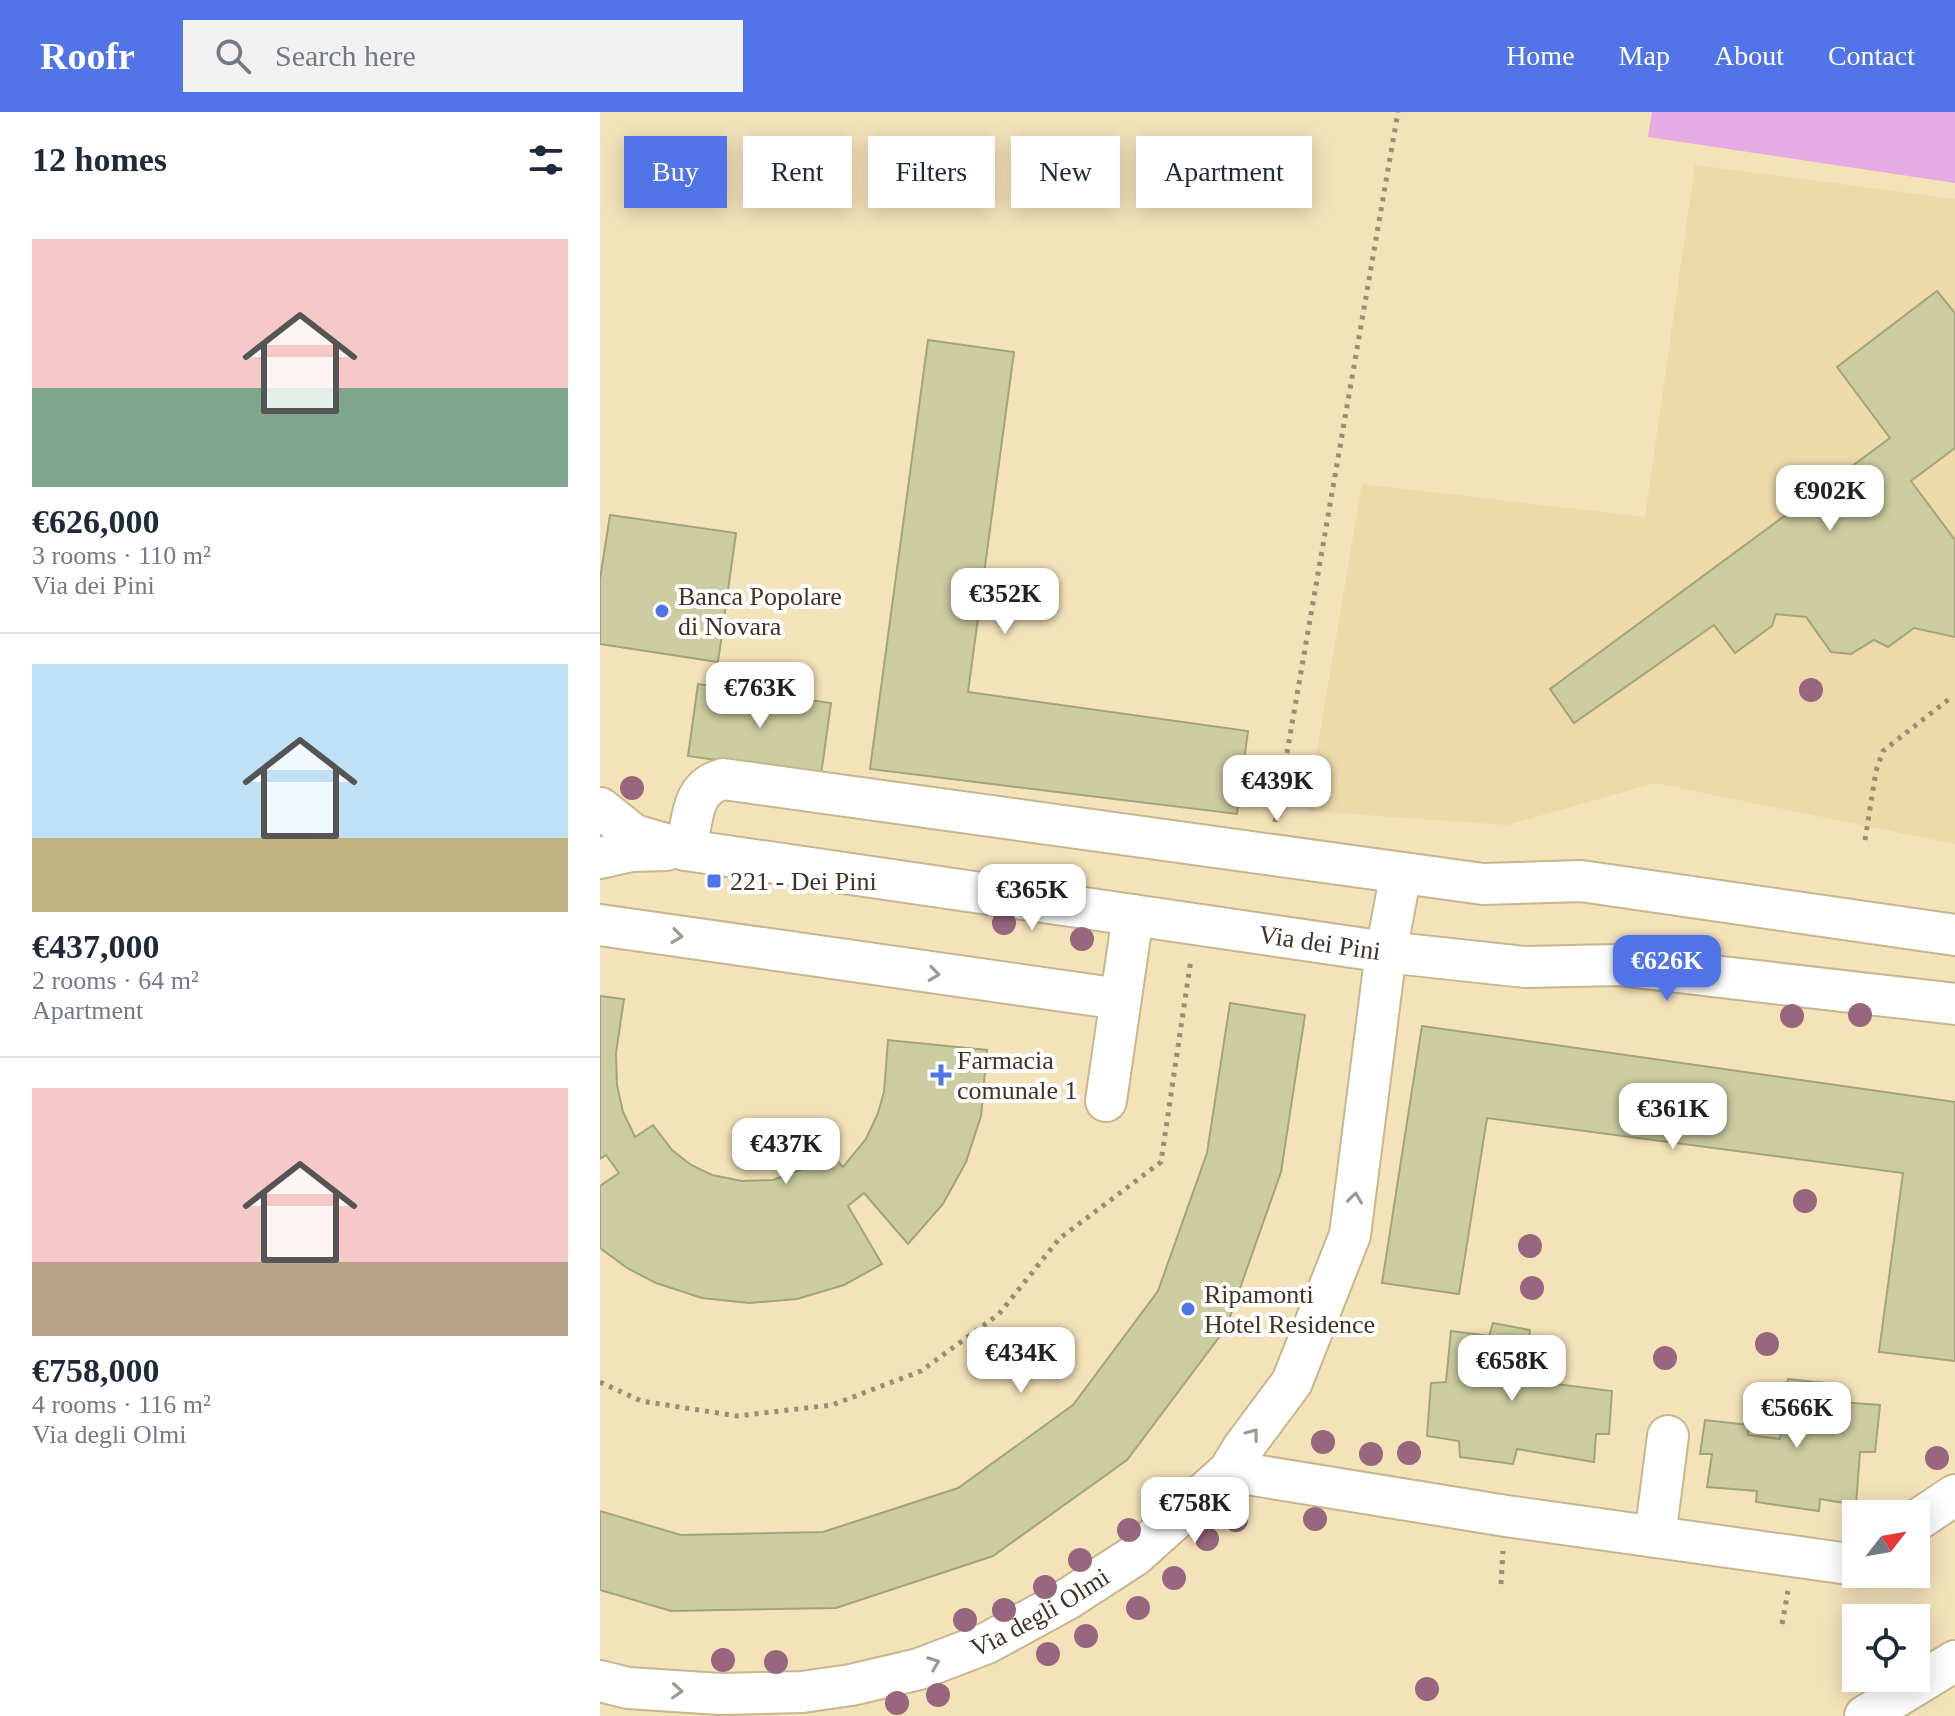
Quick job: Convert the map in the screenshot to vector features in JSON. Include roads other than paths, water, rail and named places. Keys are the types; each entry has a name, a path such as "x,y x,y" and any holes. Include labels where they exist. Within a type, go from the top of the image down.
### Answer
{"street":[{"path":"686,850 696,802 708,783 723,779 1483,884 1581,881 1955,935"},
{"name":"Via dei Pini","path":"600,808 634,835 686,850 1386,952 1525,967 1618,965 1955,1004"},
{"name":"Via dei Pini","path":"600,858 631,851 686,850"},
{"name":"Via degli Olmi","path":"600,1681 628,1688 720,1694 802,1692 851,1685 919,1669 987,1643 1066,1600 1134,1556 1229,1471 1292,1382 1350,1235 1386,952 1401,873"},
{"path":"1106,1101 1133,915"},
{"path":"600,925 1120,999"},
{"path":"1655,1537 1668,1436"},
{"path":"1229,1471 1842,1563"},
{"path":"1930,1512 1955,1495"},
{"path":"1865,1716 1955,1661"}],"place":[{"name":"Banca Popolare di Novara","path":"662,611"},
{"name":"221 - Dei Pini","path":"714,881"},
{"name":"Farmacia comunale 1","path":"941,1075"},
{"name":"Ripamonti Hotel Residence","path":"1188,1309"}]}
